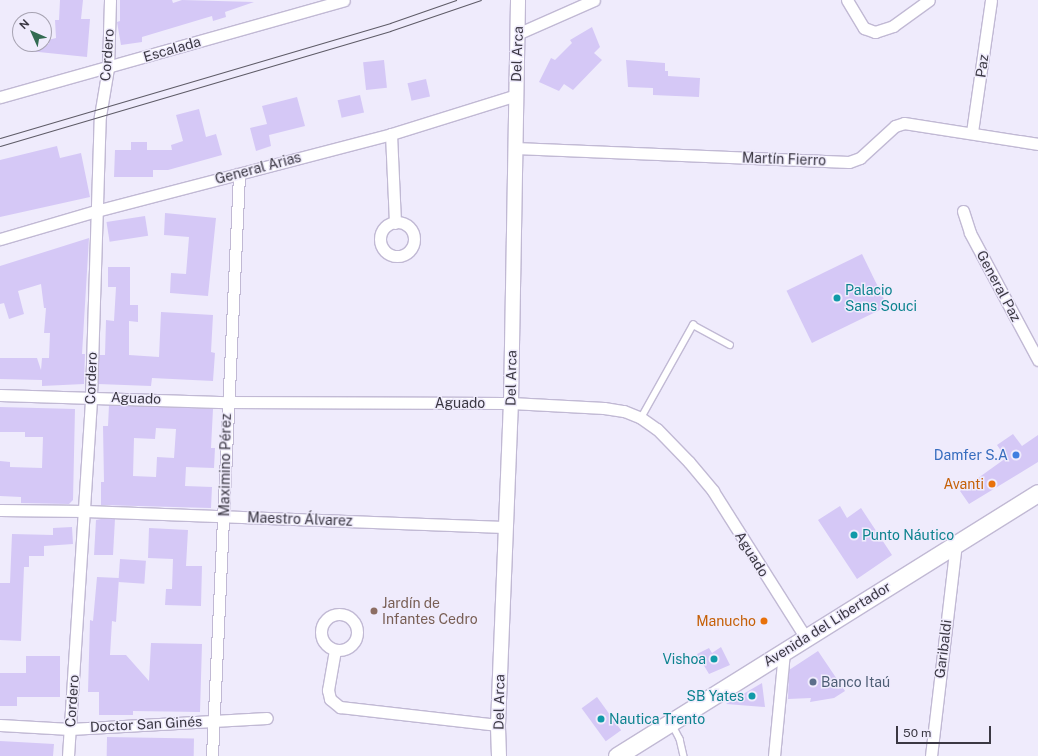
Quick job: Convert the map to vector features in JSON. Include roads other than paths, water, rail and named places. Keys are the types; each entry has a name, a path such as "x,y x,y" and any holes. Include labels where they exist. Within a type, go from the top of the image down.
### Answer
{"main road":[{"name":"Avenida del Libertador","path":"617,756 1038,493"}],"street":[{"name":"Cordero","path":"68,756 85,511 91,396 100,116 108,68 110,0"},
{"name":"Escalada","path":"0,97 108,68 308,5 344,0"},
{"name":"Del Arca","path":"499,756 498,725 504,527 510,403 518,0"},
{"path":"517,34 594,0"},
{"path":"847,0 864,28 875,32 893,26 929,0"},
{"name":"Paz","path":"972,132 991,0"},
{"name":"General Arias","path":"0,238 96,211 391,134 516,95"},
{"name":"Martín Fierro","path":"515,148 849,162 864,155 895,126 904,123 972,132 1038,144"},
{"path":"391,134 395,223"},
{"name":"Maximino Pérez","path":"212,756 224,516 227,402 239,174"},
{"name":"General Paz","path":"963,212 970,233 1038,360"},
{"name":"Aguado","path":"0,394 91,396 227,402 510,403 604,408 624,411 641,418 670,440 713,491 806,638"},
{"name":"Maestro Álvarez","path":"0,510 85,511 504,527"},
{"name":"Garibaldi","path":"931,756 956,543"},
{"path":"336,650 328,690 330,699 340,707 498,725"},
{"path":"774,756 784,652"},
{"name":"Doctor San Ginés","path":"0,725 70,729 267,718"}],"lane":[{"path":"641,418 693,325 730,345"},
{"path":"671,722 680,738 684,756"}],"tram line":[{"path":"0,138 390,23 456,0"},
{"path":"0,146 390,31 481,0"}],"place":[{"name":"Palacio Sans Souci","path":"837,298"},
{"name":"Damfer S.A","path":"1016,455"},
{"name":"Avanti","path":"992,484"},
{"name":"Punto Náutico","path":"854,535"},
{"name":"Jardín de Infantes Cedro","path":"374,611"},
{"name":"Manucho","path":"764,621"},
{"name":"Vishoa","path":"714,659"},
{"name":"Banco Itaú","path":"813,682"},
{"name":"SB Yates","path":"752,696"},
{"name":"Nautica Trento","path":"601,719"}]}
